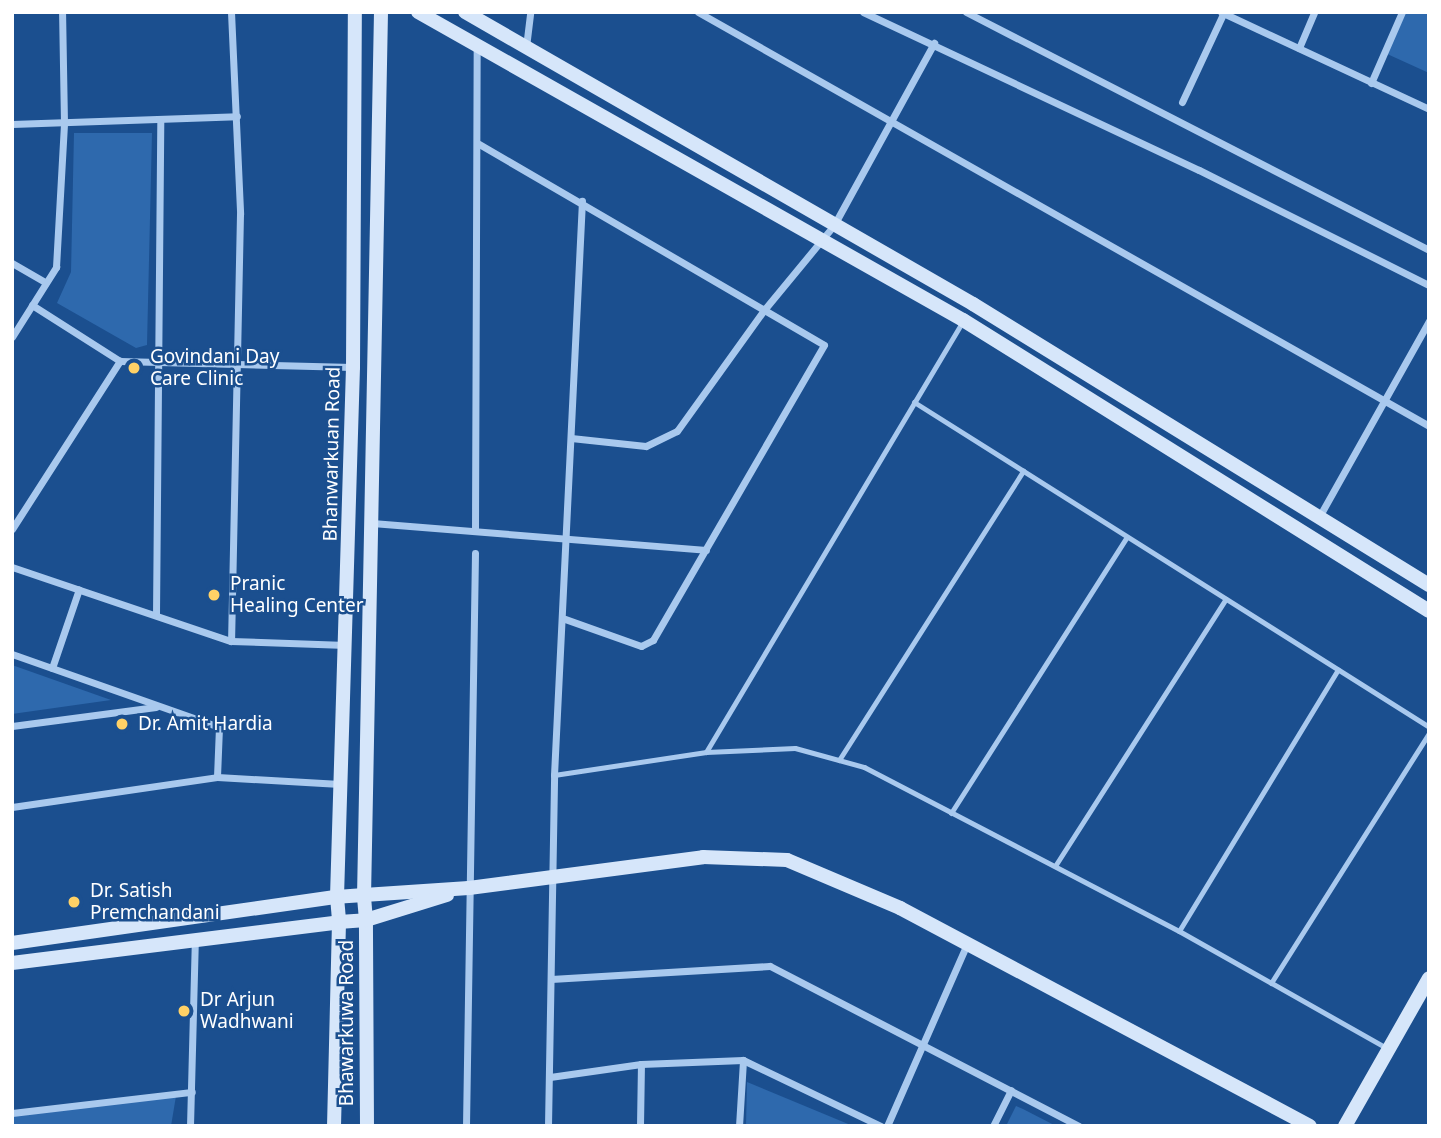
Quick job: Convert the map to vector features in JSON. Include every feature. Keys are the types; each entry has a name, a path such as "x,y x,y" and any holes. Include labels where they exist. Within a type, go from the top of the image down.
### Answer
{"main road":[{"name":"Bhanwarkuan Road","path":"337,897 353,367 355,12"},
{"name":"Bhanwarkuan Road","path":"366,920 364,895 369,523 381,12"},
{"path":"418,12 963,320 1429,611"},
{"path":"465,12 973,304 1429,585"},
{"path":"12,943 337,897 469,888 704,857 787,860 900,908 1310,1126"},
{"path":"12,963 366,920 469,888"},
{"name":"Bhawarkuwa Road","path":"334,1126 339,922 337,897"},
{"name":"Bhawarkuwa Road","path":"366,920 367,1126"},
{"path":"1345,1126 1429,978"}],"street":[{"path":"12,337 56,267 64,123 62,12"},
{"path":"231,12 237,116 240,363 231,641"},
{"path":"526,48 530,12"},
{"path":"698,12 891,124 1429,426"},
{"path":"863,12 934,43 1429,285"},
{"path":"966,12 1429,250"},
{"path":"1298,48 1314,12"},
{"path":"1371,83 1402,12"},
{"path":"1182,102 1223,13 1429,109"},
{"path":"571,438 646,446 677,431 764,310 834,225 934,43"},
{"path":"475,530 479,144 477,44"},
{"path":"12,124 237,116"},
{"path":"156,615 160,120"},
{"path":"479,144 582,201 824,345 706,550 648,644 641,646 565,619"},
{"path":"548,1126 554,775 565,619 582,201"},
{"path":"12,263 46,283"},
{"path":"32,305 120,360 353,367"},
{"path":"1319,517 1429,321"},
{"path":"12,529 120,360"},
{"path":"369,523 568,536 706,550"},
{"path":"466,1126 475,553"},
{"path":"12,567 231,641 346,645"},
{"path":"52,668 79,589"},
{"path":"12,654 219,727 217,777"},
{"path":"12,726 160,706"},
{"path":"12,807 217,777 340,784"},
{"path":"190,1126 195,940"},
{"path":"887,1126 967,944"},
{"path":"551,979 770,966 1079,1126"},
{"path":"550,1077 640,1065 743,1060 881,1126"},
{"path":"739,1126 743,1060"},
{"path":"640,1065 640,1126"},
{"path":"993,1126 1011,1090"},
{"path":"12,1113 192,1091"}],"lane":[{"path":"706,752 963,320"},
{"path":"914,402 1429,727"},
{"path":"839,760 1023,471"},
{"path":"951,813 1127,537"},
{"path":"1055,866 1226,599"},
{"path":"1179,931 1338,670"},
{"path":"1271,983 1429,733"},
{"path":"554,775 706,752 795,748 864,767 1179,931 1388,1049"}],"shaded area":[{"path":"1404,12 1429,12 1429,73 1385,53"},
{"path":"74,133 152,133 147,345 136,348 57,303 71,272"},
{"path":"12,665 111,700 12,714"},
{"path":"747,1082 853,1126 746,1126"},
{"path":"176,1096 171,1126 12,1126 12,1111"},
{"path":"1016,1106 1023,1109 1056,1126 1006,1126"}],"place":[{"name":"Govindani Day Care Clinic","path":"134,368"},
{"name":"Pranic Healing Center","path":"214,595"},
{"name":"Dr. Amit Hardia","path":"122,724"},
{"name":"Dr. Satish Premchandani","path":"74,902"},
{"name":"Dr Arjun Wadhwani","path":"184,1011"}]}
